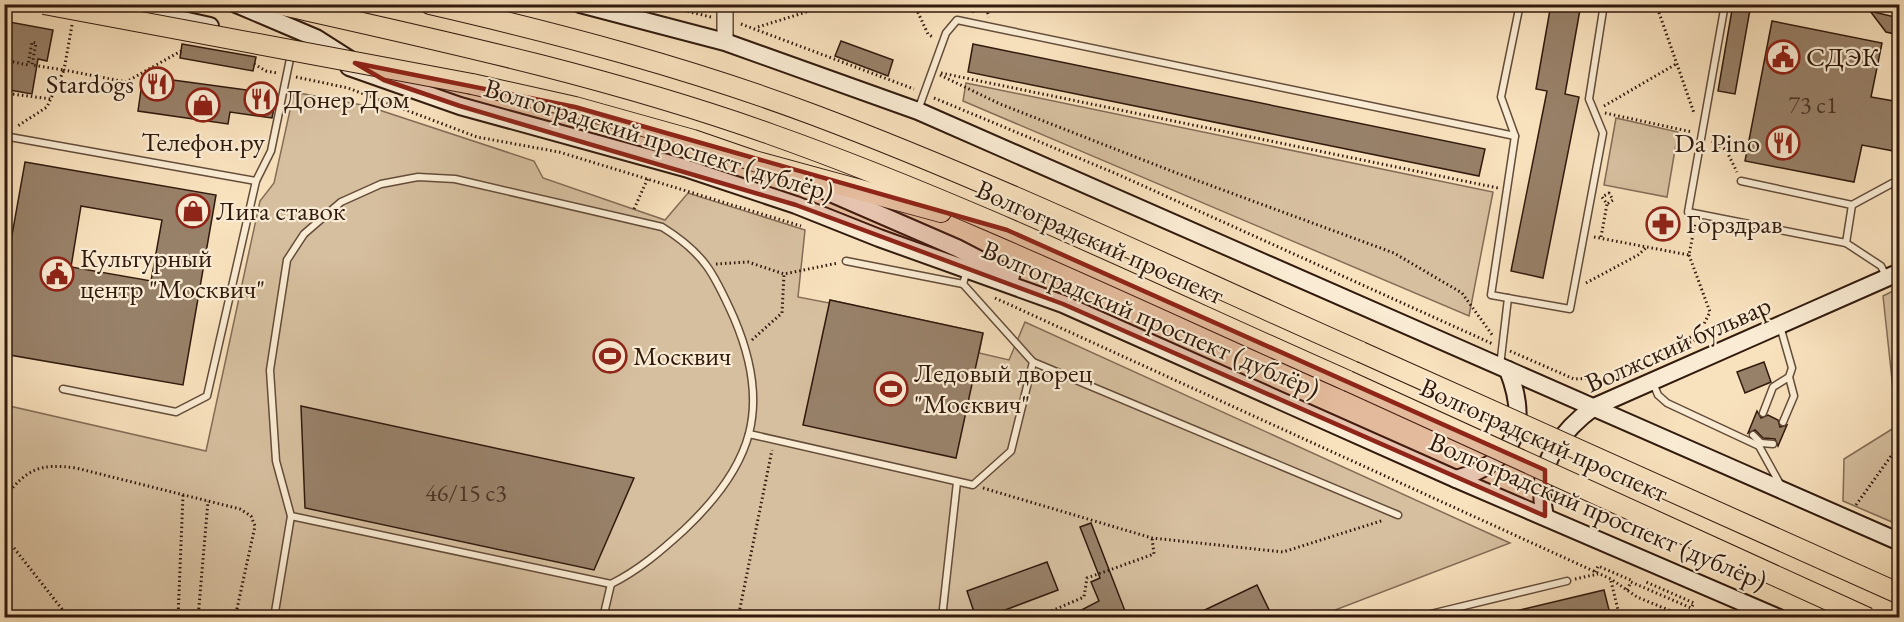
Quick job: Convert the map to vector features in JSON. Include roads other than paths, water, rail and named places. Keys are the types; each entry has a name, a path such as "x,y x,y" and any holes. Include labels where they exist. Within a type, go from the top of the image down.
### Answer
{"main road":[{"path":"44,4 472,84 574,107 693,140 754,161 1007,230"},
{"name":"Волгоградский проспект (дублёр)","path":"111,4 292,44 384,80 460,106 707,176 796,205 965,277 1063,304 1456,479 1779,618"},
{"name":"Волгоградский проспект (дублёр)","path":"236,4 316,38 384,80"},
{"name":"Волгоградский проспект","path":"278,4 503,57 667,99 847,162 1348,381 1868,618"},
{"name":"Волгоградский проспект","path":"429,4 602,46 730,85 912,154 1361,352 1899,594"},
{"path":"580,4 623,10 725,42 918,111 1899,542"},
{"path":"754,161 957,248 1063,304"},
{"name":"Волжский бульвар","path":"1545,516 1541,492 1554,448 1575,422 1594,407 1893,275"},
{"path":"1456,479 1480,472 1494,464 1511,441 1518,412 1516,391 1504,368"}],"street":[{"path":"725,4 727,21 725,42"}],"lane":[{"path":"1520,4 1501,97 1515,136 1491,295 1570,309 1603,133 1589,99 1604,4"},
{"path":"1725,4 1688,212 1846,243 1893,275"},
{"path":"918,111 943,42 951,25 957,20 1515,136"},
{"path":"63,389 176,412 207,396 256,181 272,151 292,44"},
{"path":"4,136 256,181"},
{"path":"274,618 291,516 276,461 270,370 287,260 304,234 341,202 381,184 418,177 455,179 632,218 662,227 685,241 708,264 746,346 752,372 753,400 749,434 742,459 706,508 635,572 611,584 291,516"},
{"path":"1741,181 1852,205 1899,179"},
{"path":"1846,243 1852,205"},
{"path":"846,261 965,277 1033,362 1398,515"},
{"path":"1504,368 1502,348 1508,298"},
{"path":"1780,326 1792,368 1789,376 1794,396 1783,422"},
{"path":"749,434 973,485 1011,451 1033,362"},
{"path":"1762,413 1773,387 1789,376"},
{"path":"1651,380 1658,395 1667,403 1760,444 1773,444"},
{"path":"1753,435 1788,494"},
{"path":"942,618 957,482"},
{"path":"1414,618 1567,581"},
{"path":"603,618 611,584"}],"place":[{"name":"СДЭК","path":"1783,57"},
{"name":"Stardogs","path":"157,84"},
{"name":"Донер Дом","path":"261,99"},
{"name":"Телефон.ру","path":"203,105"},
{"name":"Da Pino","path":"1783,143"},
{"name":"Лига ставок","path":"193,211"},
{"name":"Горздрав","path":"1663,224"},
{"name":"Культурный центр \"Москвич\"","path":"57,274"},
{"name":"Москвич","path":"610,356"},
{"name":"Ледовый дворец \"Москвич\"","path":"891,389"}]}
